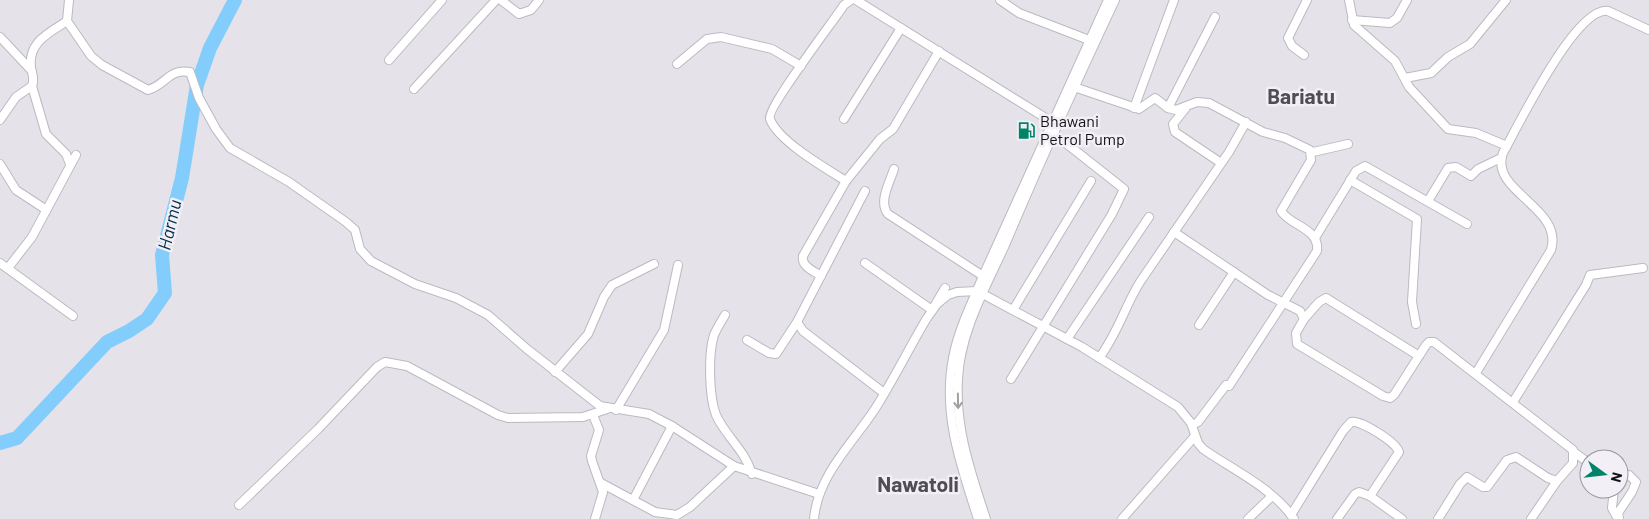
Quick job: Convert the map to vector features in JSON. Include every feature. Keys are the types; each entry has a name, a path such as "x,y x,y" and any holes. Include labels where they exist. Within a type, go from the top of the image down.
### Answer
{"street":[{"path":"69,0 67,21 77,38 97,61 144,88 155,87 175,72 190,72 199,98 216,129 230,148 289,182 346,222 355,230 360,249 371,261 415,284 446,293 488,315 592,402 606,409 642,411 672,426 734,466 752,474 819,494"},
{"path":"389,60 442,0"},
{"path":"414,89 496,0"},
{"path":"501,0 519,14 531,10 539,0"},
{"path":"846,181 794,146 770,119 771,109 844,5 851,0"},
{"path":"856,0 1052,122"},
{"path":"1000,0 1019,13 1090,40"},
{"path":"986,519 963,447 958,407 958,378 961,354 980,293 983,276 1108,0"},
{"path":"978,519 958,457 950,403 953,358 964,320 980,293 1115,0"},
{"path":"1134,108 1174,0"},
{"path":"1304,55 1292,46 1288,38 1307,0"},
{"path":"1350,0 1352,20 1359,31 1395,61 1410,87 1448,129 1476,133 1507,146"},
{"path":"1352,20 1390,23 1397,18 1407,0"},
{"path":"1405,78 1431,73 1443,61 1470,44 1506,0"},
{"path":"1476,374 1554,242 1552,233 1539,211 1520,194 1504,173 1501,158 1507,146 1554,60 1591,16 1602,10 1608,11 1649,30"},
{"path":"1168,108 1215,17"},
{"path":"67,21 36,43 30,59 34,78 32,86 46,134 66,154 70,164"},
{"path":"844,119 902,28"},
{"path":"0,37 31,71"},
{"path":"677,64 708,39 715,37 772,49 801,66"},
{"path":"821,276 804,265 802,261 803,256 846,181 880,139 893,129 939,51"},
{"path":"0,120 16,97 32,86"},
{"path":"1074,87 1134,108 1143,108 1155,98 1168,108 1176,110 1197,102 1209,103 1270,134 1302,145 1311,154"},
{"path":"1186,107 1173,124 1175,132 1221,163"},
{"path":"1099,358 1117,331 1133,293 1221,163 1246,122"},
{"path":"1011,379 1112,214 1124,189 1054,133"},
{"path":"1315,238 1281,211 1307,167 1312,152 1348,144"},
{"path":"8,268 32,237 45,209 76,155"},
{"path":"1428,201 1448,168 1456,167 1471,176 1478,169 1501,158"},
{"path":"0,164 16,190 45,209"},
{"path":"1192,425 1198,422 1210,409 1228,385 1317,251 1315,238 1360,167 1371,168 1466,224"},
{"path":"894,169 884,202 884,209 888,214 983,276"},
{"path":"1350,180 1417,219 1412,302 1416,324"},
{"path":"1013,310 1091,181"},
{"path":"747,340 768,353 776,354 797,322 865,191"},
{"path":"1067,339 1149,217"},
{"path":"1174,232 1234,272 1300,312 1304,319"},
{"path":"0,263 73,316"},
{"path":"865,263 932,310"},
{"path":"555,372 588,334 604,297 612,284 654,264"},
{"path":"616,410 664,330 678,265"},
{"path":"1513,402 1586,285 1590,275 1643,268"},
{"path":"1199,325 1234,272"},
{"path":"814,519 819,494 844,450 884,394 945,288"},
{"path":"932,310 948,295 957,292 980,293 1067,339 1178,407 1186,414 1195,436 1203,449 1272,496 1293,517 1343,431 1351,422 1361,422 1394,445 1399,452 1370,496"},
{"path":"1419,356 1326,298 1318,302 1304,319 1296,333 1297,344 1387,398 1398,389 1429,342 1434,342 1572,447 1579,456"},
{"path":"726,315 717,328 712,346 712,402 719,420 748,460 752,474"},
{"path":"797,322 803,331 884,394"},
{"path":"239,505 384,362 407,366 498,415 508,418 583,417 606,409"},
{"path":"593,415 599,430 591,456 601,483 602,498 594,519"},
{"path":"632,500 672,426"},
{"path":"1122,519 1195,436"},
{"path":"1532,519 1557,481 1573,463 1575,453"},
{"path":"1438,519 1463,480 1470,478 1483,487 1487,487 1510,458 1516,457 1548,478 1557,481"},
{"path":"601,483 655,512 679,517 734,466"},
{"path":"1629,475 1636,482 1629,496"},
{"path":"1337,519 1355,494 1359,492 1370,496 1402,519"},
{"path":"1248,519 1272,496"},
{"path":"1613,499 1612,508 1618,518"},
{"path":"1618,518 1628,499"}],"waterway":[{"name":"Harmu","path":"0,443 17,438 107,342 147,319 165,293 162,255 182,178 197,85 210,48 235,0"}],"place":[{"name":"Bhawani Petrol Pump","path":"1026,130"}],"district":[{"name":"Bariatu","path":"1301,97"},
{"name":"Nawatoli","path":"918,485"}]}
